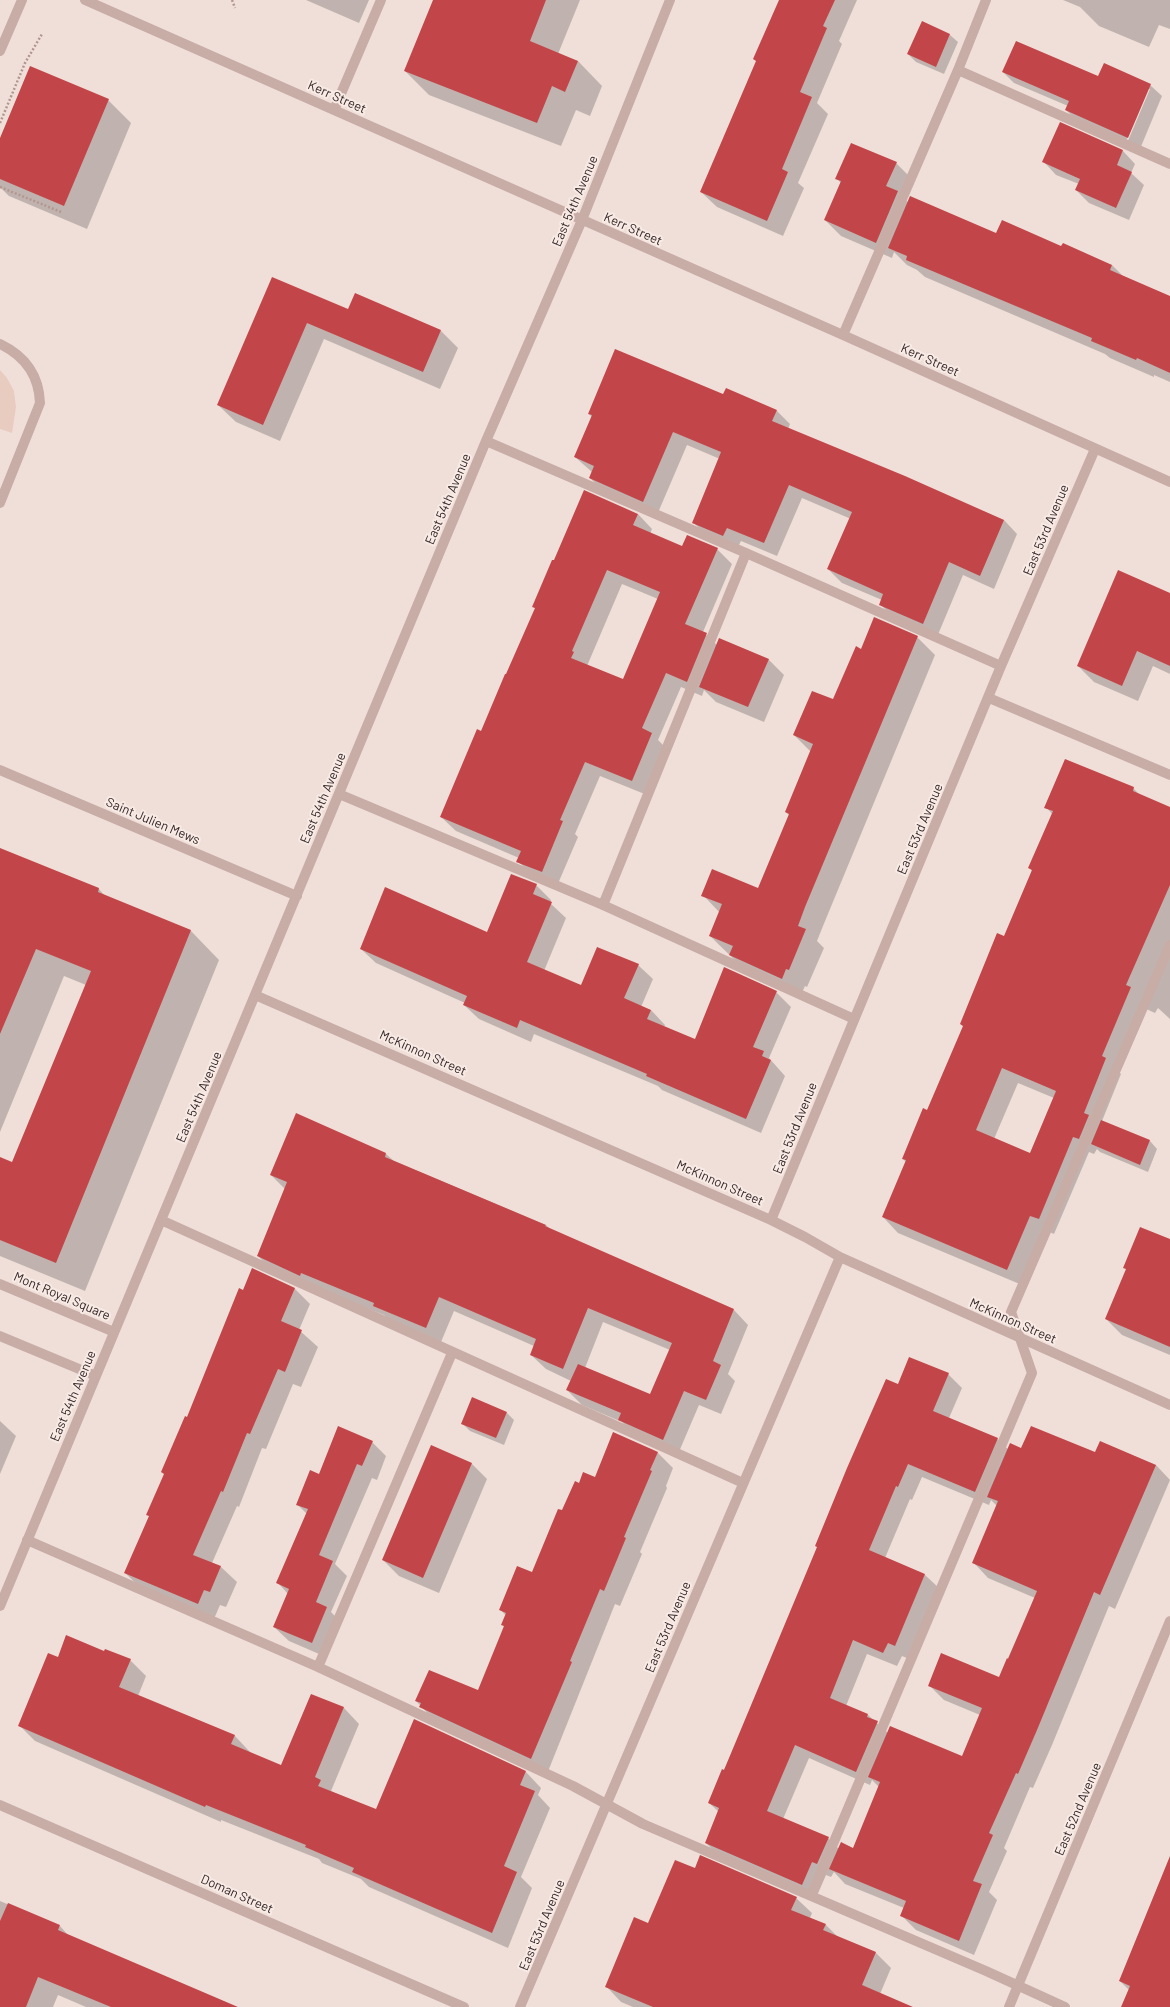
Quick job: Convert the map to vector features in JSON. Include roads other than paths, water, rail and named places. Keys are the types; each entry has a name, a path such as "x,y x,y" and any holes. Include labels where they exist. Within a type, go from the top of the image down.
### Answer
{"street":[{"path":"0,51 22,0"},
{"name":"Kerr Street","path":"85,0 843,335 1170,482"},
{"path":"334,110 381,0"},
{"name":"East 54th Avenue","path":"0,1606 486,441 582,220 670,0"},
{"path":"843,335 958,70 986,0"},
{"path":"958,70 1170,164"},
{"path":"0,344 23,359 34,374 40,390 40,403 0,503"},
{"path":"486,441 746,553 1002,666"},
{"name":"East 53rd Avenue","path":"771,1220 1002,666 1095,449"},
{"path":"603,905 746,553"},
{"path":"989,698 1170,775"},
{"name":"Saint Julien Mews","path":"0,770 296,896"},
{"path":"339,794 603,905 854,1019"},
{"path":"811,1896 1032,1373 1011,1312 1170,945"},
{"name":"McKinnon Street","path":"255,995 771,1220 805,1236 840,1257 1021,1340 1170,1405"},
{"path":"161,1220 452,1353 743,1483"},
{"name":"East 53rd Avenue","path":"520,2007 608,1805 743,1483 840,1257"},
{"name":"Mont Royal Square","path":"0,1284 114,1332"},
{"path":"0,1336 96,1376"},
{"path":"318,1667 452,1353"},
{"path":"28,1540 318,1667 573,1786 643,1824 1065,2007"},
{"name":"East 52nd Avenue","path":"1009,2007 1170,1621"},
{"name":"Doman Street","path":"0,1805 464,2007"}]}
